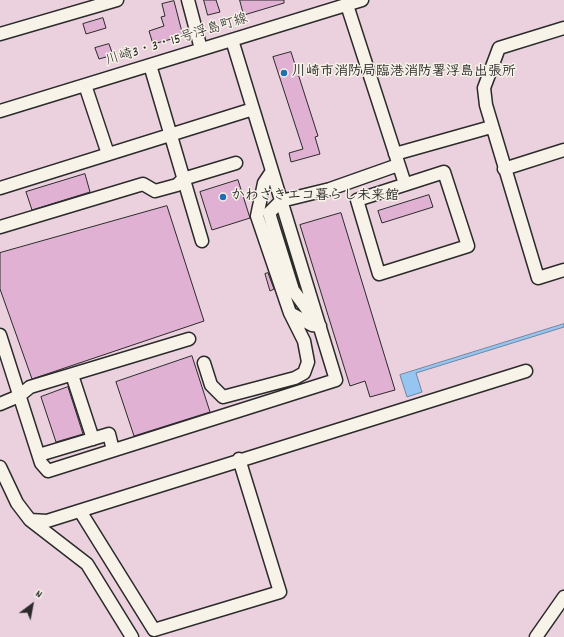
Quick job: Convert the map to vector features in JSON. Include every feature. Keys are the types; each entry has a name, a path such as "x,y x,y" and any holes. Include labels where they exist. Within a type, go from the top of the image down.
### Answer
{"street":[{"path":"0,34 90,4 117,0"},
{"path":"188,0 201,50"},
{"name":"川崎3・3・15号浮島町線","path":"0,111 362,0"},
{"path":"347,5 405,184"},
{"path":"564,28 499,48 484,88 491,127 538,278 564,270"},
{"path":"0,335 41,463 48,471 336,380 232,40"},
{"path":"150,65 202,240"},
{"path":"86,85 108,154"},
{"path":"0,188 253,109"},
{"path":"281,200 330,189 397,159 491,127"},
{"path":"504,168 564,150"},
{"path":"0,227 142,184 155,191 177,185 183,179 236,163"},
{"path":"204,363 211,385 223,397 295,378 304,373 308,362 304,341 290,313 257,216 264,183 272,171"},
{"path":"444,172 468,246 379,274 357,200 405,184 444,172"},
{"path":"290,313 312,325 320,326"},
{"path":"0,404 19,396 30,387 189,340"},
{"path":"30,520 47,521 239,459 526,371"},
{"path":"72,375 93,439"},
{"path":"39,455 110,434 113,450"},
{"path":"80,510 154,630 280,592 239,459"},
{"path":"0,468 17,503 30,520 87,564 132,637"},
{"path":"536,637 564,597"}],"shaded area":[{"path":"0,0 564,0 564,637 0,637"}],"water":[{"path":"564,324 564,327 416,373 422,392 407,397 400,375"}],"building":[{"path":"204,0 216,0 220,12 208,15"},
{"path":"240,0 284,0 284,3 244,15"},
{"path":"174,1 183,36 153,44 149,31 164,26 161,17 165,16 162,4"},
{"path":"103,18 106,28 86,34 83,24"},
{"path":"109,44 113,55 99,59 95,48"},
{"path":"291,52 318,136 315,137 320,154 291,162 289,153 303,149 273,57"},
{"path":"85,174 90,192 32,210 26,192"},
{"path":"238,180 250,218 212,230 200,192"},
{"path":"429,195 433,207 382,223 378,211"},
{"path":"167,206 204,321 32,379 0,289 0,253"},
{"path":"341,213 395,390 370,397 365,381 350,386 300,225"},
{"path":"268,273 274,289 270,291 265,274"},
{"path":"192,356 210,412 134,436 116,382"},
{"path":"68,387 83,434 56,442 41,397"}],"place":[{"name":"川崎市消防局臨港消防署浮島出張所","path":"284,73"},
{"name":"かわさきエコ暮らし未来館","path":"223,197"}]}
